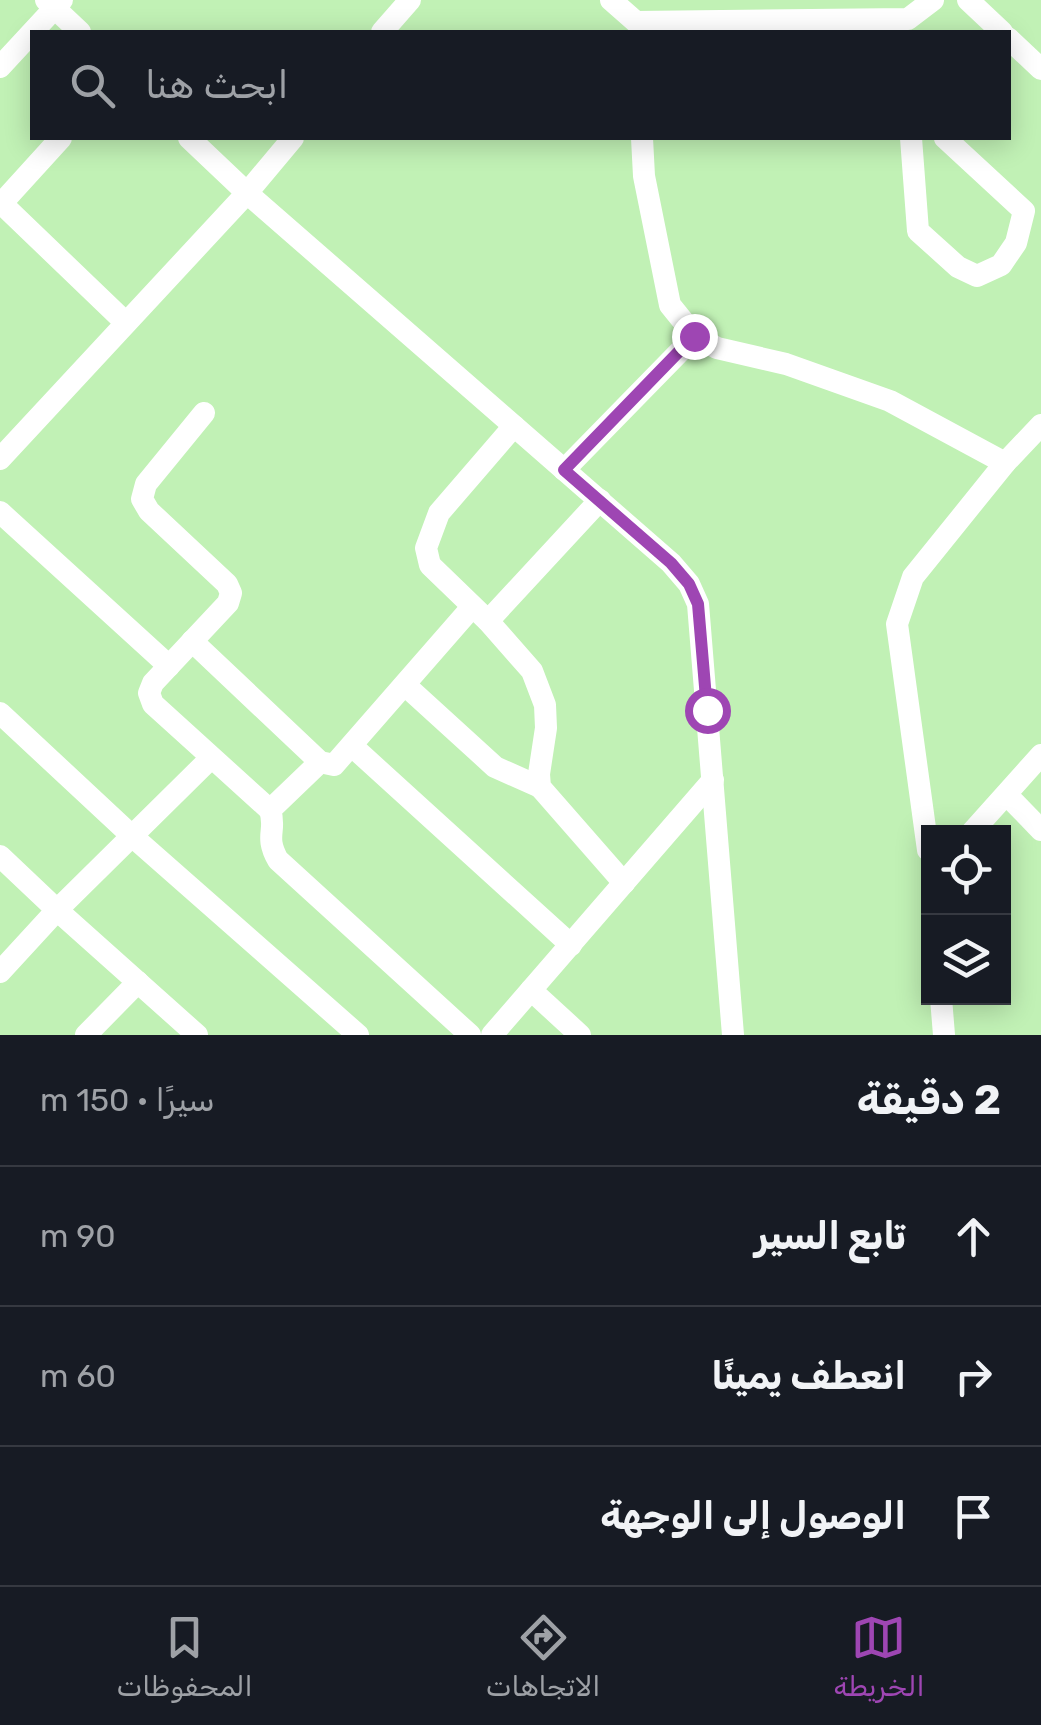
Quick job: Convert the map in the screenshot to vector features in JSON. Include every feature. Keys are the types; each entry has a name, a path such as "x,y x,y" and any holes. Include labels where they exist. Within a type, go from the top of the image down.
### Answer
{"street":[{"path":"384,30 410,0"},
{"path":"611,0 636,27 908,26 934,0"},
{"path":"968,0 1000,30"},
{"path":"31,30 54,2 78,30"},
{"path":"0,67 30,31"},
{"path":"1011,41 1041,69"},
{"path":"59,140 0,204 126,323"},
{"path":"191,140 246,193 671,563 689,584 698,604 733,1035"},
{"path":"0,459 292,140"},
{"path":"642,140 644,176 670,305 694,336 717,348 786,364 890,402 1005,462"},
{"path":"911,140 918,230 958,268 977,276 1001,265 1016,243 1024,212 947,140"},
{"path":"564,470 694,336"},
{"path":"204,413 146,484 142,499 228,584 231,593 228,603 153,682 149,693 153,704 270,810 270,846 278,860 470,1035"},
{"path":"925,825 897,624 913,577 1005,462 1041,425"},
{"path":"514,426 439,513 426,548 430,565 532,671 540,688 546,728 540,787"},
{"path":"192,641 320,762 334,765 405,685 600,500"},
{"path":"0,512 168,666"},
{"path":"405,685 495,767 540,787 624,883"},
{"path":"0,714 358,1035"},
{"path":"352,746 571,945"},
{"path":"979,825 1041,755"},
{"path":"0,972 211,758"},
{"path":"270,810 320,762"},
{"path":"492,1035 713,780"},
{"path":"1007,796 1041,830"},
{"path":"0,856 197,1035"},
{"path":"86,1035 138,982"},
{"path":"531,990 580,1035"},
{"path":"942,1005 944,1035"}],"route":[{"path":"694,336 564,470 671,563 689,584 698,604 707,710"}]}
